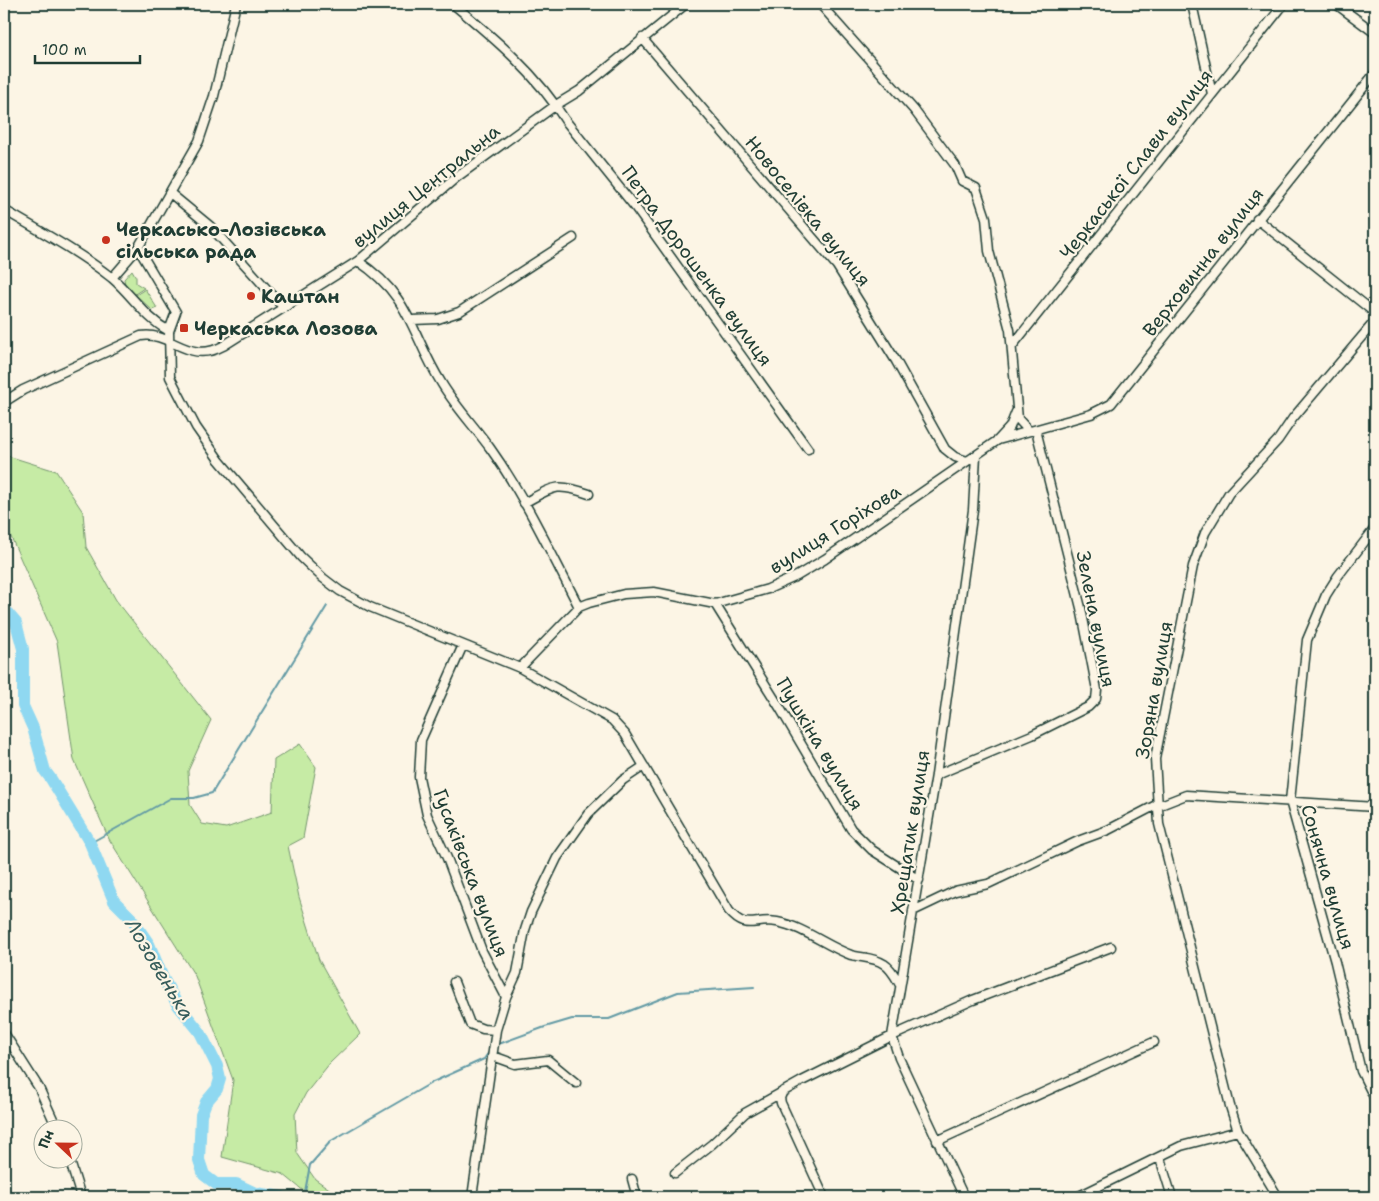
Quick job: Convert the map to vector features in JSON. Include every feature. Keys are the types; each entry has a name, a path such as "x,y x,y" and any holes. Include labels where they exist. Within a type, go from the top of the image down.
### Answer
{"street":[{"path":"112,278 138,248 199,141 214,96 236,4"},
{"name":"Петра Дорошенка вулиця","path":"453,4 517,60 556,105 565,120 635,207 808,449"},
{"name":"вулиця Центральна","path":"4,402 23,390 132,339 147,335 159,337 192,351 213,351 358,261 457,177 556,105 580,91 642,38 686,4"},
{"path":"820,4 914,110 952,160 962,181 976,188 986,218 989,251 1013,345 1011,356 1016,410 1010,426 998,440"},
{"path":"1192,4 1212,94"},
{"name":"Черкаської Слави вулиця","path":"1013,345 1259,32 1284,4"},
{"path":"1336,4 1375,33"},
{"name":"Новоселівка вулиця","path":"642,38 837,266 896,361 945,449 955,457 967,461"},
{"name":"Верховинна вулиця","path":"1032,431 1091,414 1111,404 1375,73"},
{"path":"170,194 210,226 284,308"},
{"path":"4,210 55,240 112,278 156,324 169,331"},
{"path":"1257,219 1375,313"},
{"path":"412,320 438,320 459,312 573,238"},
{"path":"138,248 176,312 169,331 170,377 196,427 219,460 300,557 340,591 370,607 520,668 612,720 626,734 729,911 737,920 743,923 778,922 852,955 876,960 890,969 900,985"},
{"path":"358,261 376,273 394,292 412,320 440,382 455,406 490,448 524,504 579,607"},
{"name":"Зоряна вулиця","path":"1278,1197 1238,1131 1182,921 1159,824 1155,759 1193,566 1205,533 1229,493 1265,455 1298,412 1375,321"},
{"name":"Зелена вулиця","path":"936,775 1032,736 1091,706 1097,696 1081,608 1032,431 1020,423 1016,410"},
{"name":"вулиця Горіхова","path":"520,668 579,607 624,594 654,592 715,604 768,589 796,576 998,440 1032,431"},
{"name":"Хрещатик вулиця","path":"964,1197 899,1058 892,1036 936,775 973,510 976,456"},
{"path":"524,504 552,488 562,486 589,494"},
{"name":"Сонячна вулиця","path":"1375,528 1338,576 1326,595 1306,640 1290,801 1335,962 1361,1071 1375,1099"},
{"name":"Пушкіна вулиця","path":"715,604 780,708 851,829 872,850 919,880"},
{"name":"Гусаківська вулиця","path":"463,645 421,740 419,777 427,815 447,858 482,951 506,997"},
{"path":"472,1197 496,1030 506,997 517,973 525,930 531,912 557,858 588,814 622,780 644,766"},
{"path":"913,910 955,891 988,884 1078,841 1108,830 1158,805 1186,795 1375,807"},
{"path":"675,1173 712,1144 745,1113 783,1091 892,1036 973,1000 1111,947"},
{"path":"454,982 470,1024 483,1029 496,1030"},
{"path":"4,1033 39,1088 52,1118"},
{"path":"937,1141 1154,1042"},
{"path":"493,1056 515,1064 548,1060 576,1083"},
{"path":"783,1091 780,1098 781,1103 824,1197"},
{"path":"1077,1197 1160,1158 1181,1146 1238,1131"},
{"path":"1160,1158 1172,1197"},
{"path":"72,1168 81,1197"},
{"path":"632,1179 637,1197"}],"green space":[{"path":"132,270 136,277 136,283 144,288 135,294 125,284 124,279"},
{"path":"145,289 157,308 152,310 136,295"},
{"path":"8,456 56,471 83,512 86,547 116,600 211,720 188,771 190,805 202,824 226,828 272,812 274,760 300,744 316,767 303,838 288,846 299,897 319,960 360,1034 330,1063 306,1093 295,1114 297,1153 315,1179 341,1197 311,1197 283,1174 222,1157 233,1080 195,976 109,839 74,760 57,642 4,521 4,472"}],"waterway":[{"path":"90,843 171,798 194,798 212,793 327,606"},
{"name":"Лозовенька","path":"4,609 16,623 23,649 23,706 33,728 45,771 90,843 114,901 132,919 149,944 163,978 177,1004 200,1032 217,1066 220,1079 217,1089 206,1102 201,1115 199,1160 204,1175 216,1184 236,1184 255,1193 282,1197"},
{"path":"496,1045 572,1019 609,1019 678,992 754,987"},
{"path":"304,1197 310,1165 331,1141 433,1082 484,1059 489,1052"}],"place":[{"name":"Черкасько-Лозівська сільська рада","path":"106,240"},
{"name":"Каштан","path":"251,296"},
{"name":"Черкаська Лозова","path":"184,328"}]}
